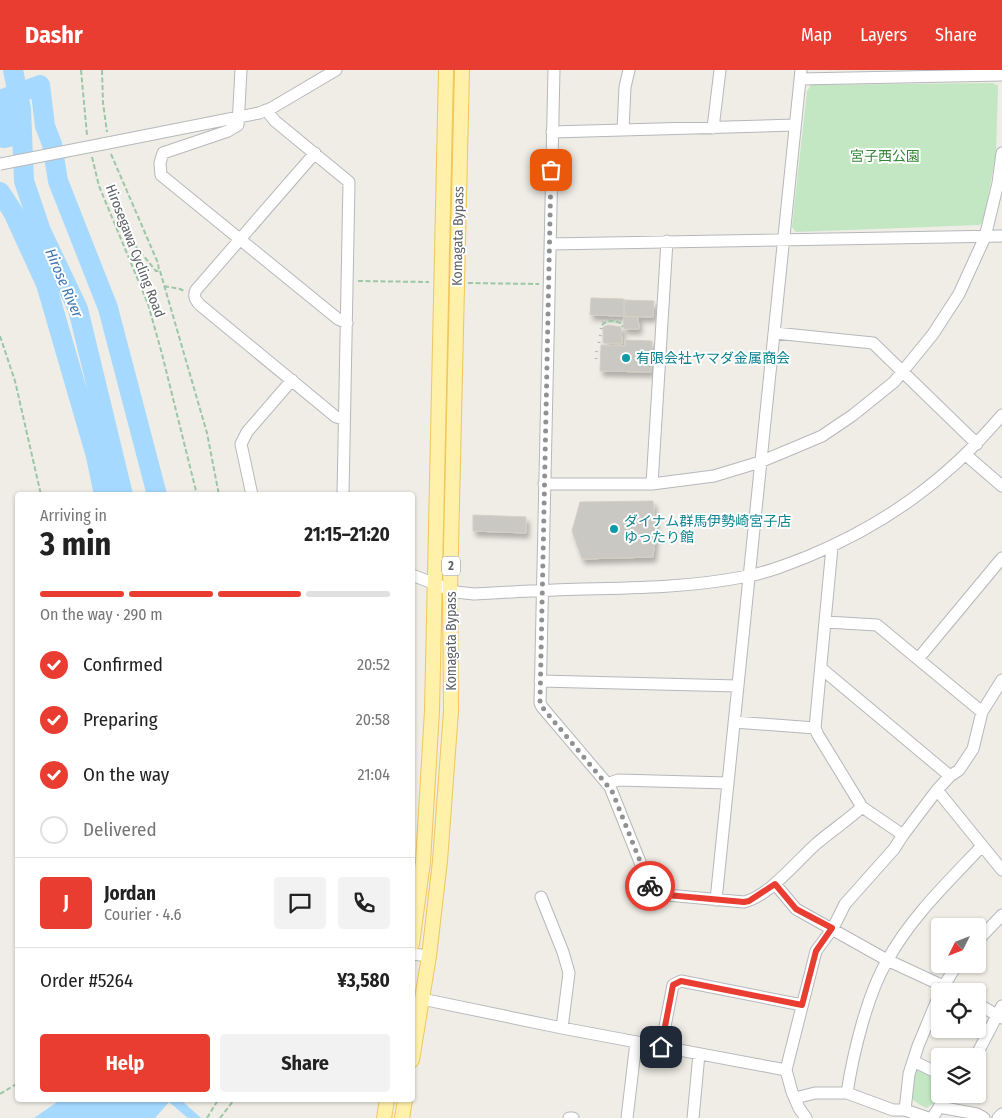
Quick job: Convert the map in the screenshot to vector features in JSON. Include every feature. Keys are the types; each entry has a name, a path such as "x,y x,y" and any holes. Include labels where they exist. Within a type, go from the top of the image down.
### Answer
{"main road":[{"name":"Komagata Bypass","path":"415,921 424,853 432,711 446,70"},
{"name":"Komagata Bypass","path":"415,1042 429,956 440,861 451,711 450,590 462,70"},
{"path":"384,1118 387,1102"},
{"path":"402,1118 405,1102"}],"street":[{"path":"241,70 238,125 228,131 163,153 160,163 161,174 338,319 347,323"},
{"path":"0,164 238,118 266,110 336,70"},
{"path":"554,70 540,681 542,707 612,791 652,892 656,894 749,901 775,884 815,845 862,807"},
{"path":"623,130 625,87 629,70"},
{"path":"713,128 720,70"},
{"path":"716,900 801,74 1002,75"},
{"path":"266,110 275,121 349,182 343,492"},
{"path":"552,132 796,125"},
{"path":"315,153 194,294 196,301 200,305 336,417 344,419"},
{"path":"544,484 652,484 714,476 760,462 822,436 853,414 894,382 933,334 960,294 985,237 998,183 1002,153"},
{"path":"550,244 1002,236"},
{"path":"652,484 667,241"},
{"path":"774,333 873,343 977,444"},
{"path":"251,492 241,444 242,441 247,432 292,380"},
{"path":"415,576 456,592 474,594 663,587 749,576 786,565 832,547 879,522 927,489 966,455 1002,415"},
{"path":"966,455 1002,486"},
{"path":"832,547 815,728 862,807 903,835"},
{"path":"918,659 1002,558"},
{"path":"826,622 877,625 982,712"},
{"path":"822,669 950,776"},
{"path":"801,1116 786,1070 816,951 832,928 845,904 894,849 937,790 950,776 959,770 973,749 982,712 1002,680"},
{"path":"540,681 738,686"},
{"path":"734,722 815,728"},
{"path":"607,784 618,780 728,783"},
{"path":"937,790 1002,870"},
{"path":"847,1093 850,1069 862,1026 887,960 923,908 982,846"},
{"path":"775,884 796,909 931,983"},
{"path":"541,897 563,952 569,973 562,1028"},
{"path":"986,932 1002,915"},
{"path":"415,954 429,956"},
{"path":"661,1047 673,985 677,982 681,981 802,1005"},
{"path":"422,999 562,1028 786,1070"},
{"path":"980,1048 1000,1013 986,1007"},
{"path":"905,1110 909,1074 931,1021"},
{"path":"627,1118 636,1042"},
{"path":"693,1118 698,1054"},
{"path":"913,1061 931,1070"},
{"path":"795,1098 815,1093 847,1093 893,1110 905,1110 928,1118"},
{"path":"932,1118 942,1103"},
{"path":"939,1107 977,1114 984,1118"},
{"path":"998,1118 1002,1114"}],"path":[{"path":"81,70 88,137"},
{"path":"102,70 106,144 160,269 207,433 218,492"},
{"name":"Hirosegawa Cycling Road","path":"91,154 99,186 148,304 196,492"},
{"path":"116,226 120,227 156,272 160,269"},
{"path":"348,281 441,282"},
{"path":"457,282 549,284"},
{"path":"164,286 194,294"},
{"path":"620,318 620,323 623,327"},
{"path":"602,325 610,321 620,323"},
{"path":"0,336 15,381 40,492"},
{"path":"0,1094 15,1085"},
{"path":"207,1118 217,1102"},
{"path":"220,1118 232,1102"}],"green space":[{"name":"宮子西公園","path":"993,83 998,86 996,155 983,222 979,225 796,232 792,227 807,91 811,85"},
{"path":"919,1068 931,1073 931,1103 933,1103 927,1108 912,1098 910,1090 913,1071"}],"water":[{"path":"57,1102 169,1102 155,1118 34,1118"},
{"path":"169,1102 183,1102 201,1118 188,1118"}],"building":[{"path":"591,298 624,299 624,316 590,315"},
{"path":"624,300 654,301 653,317 624,316"},
{"path":"623,317 638,317 639,329 624,329"},
{"path":"608,325 621,327 622,344 603,343 603,327"},
{"name":"有限会社ヤマダ金属商会","path":"625,340 652,341 651,372 600,371 601,345 625,346"},
{"name":"ダイナム群馬伊勢崎宮子店 ゆったり館","path":"653,501 656,528 653,557 582,559 572,531 580,502"},
{"path":"473,515 526,517 526,533 473,531"}],"waterway":[{"name":"Hirose River","path":"13,70 21,109 24,181 41,231 78,309 122,492"},
{"path":"0,126 4,138 9,137 9,112 5,98 40,85 45,126 52,144 58,181 108,308 156,492"},
{"path":"0,192 13,212 46,284 96,456 103,492"}],"railway":[{"path":"599,343 603,322 609,319 623,318"},
{"path":"596,359 597,346"}],"way so far":[{"path":"551,170 540,703 612,791 650,886"}],"place":[{"name":"有限会社ヤマダ金属商会","path":"626,358"},
{"name":"ダイナム群馬伊勢崎宮子店 ゆったり館","path":"614,529"}],"route":[{"path":"650,886 652,892 656,894 744,902 749,901 775,884 796,909 832,928 816,951 802,1005 681,981 677,982 673,985 661,1047"}]}
